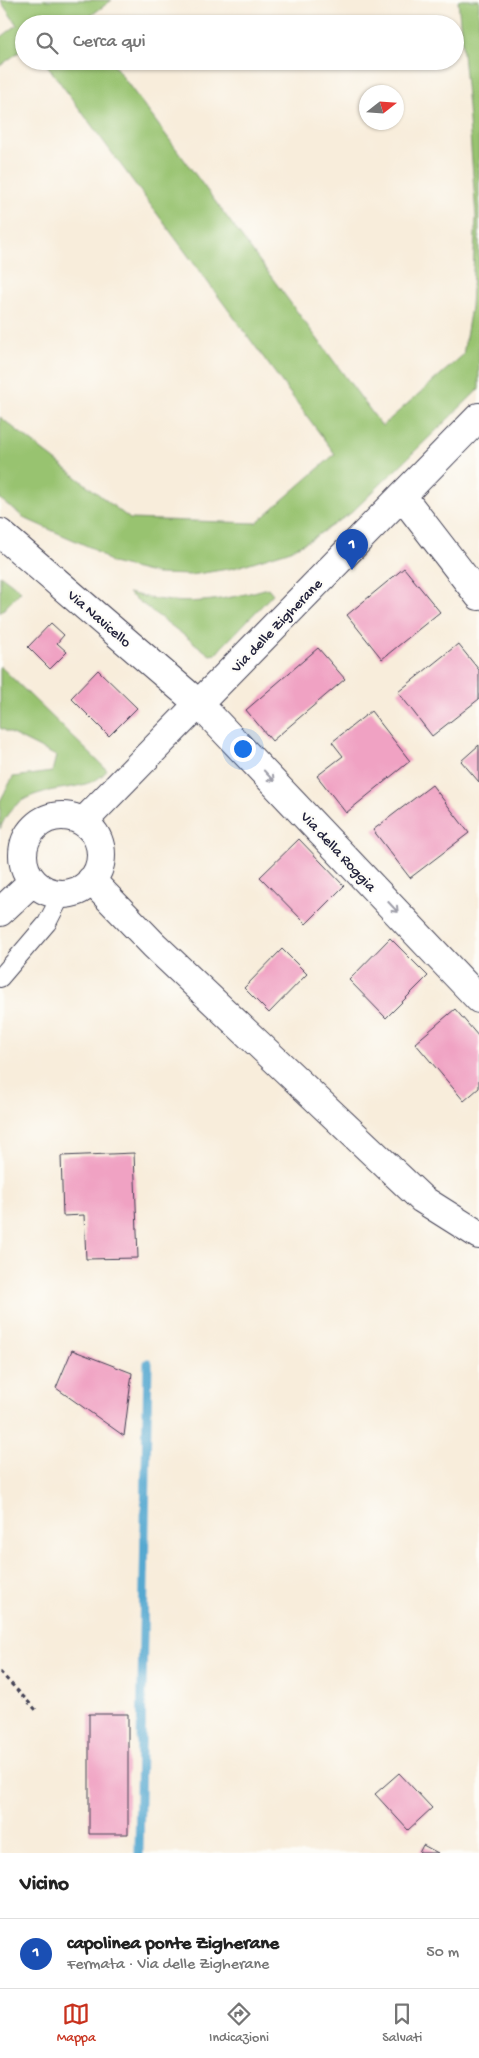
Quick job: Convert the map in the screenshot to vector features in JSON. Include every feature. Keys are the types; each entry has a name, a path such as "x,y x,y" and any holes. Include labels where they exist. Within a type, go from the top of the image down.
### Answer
{"street":[{"name":"Via delle Zigherane","path":"83,822 479,416"},
{"path":"402,496 479,596"},
{"name":"Via Navicello","path":"0,534 198,704"},
{"name":"Via della Roggia","path":"198,704 479,999"},
{"path":"59,816 72,817 83,822 96,837 101,856 98,869 91,880 83,888 62,894 51,893 33,881 26,871 23,859 24,846 36,825 47,819 59,816"},
{"path":"91,880 154,946 422,1199 479,1235"},
{"path":"0,912 33,881"}],"lane":[{"path":"0,978 48,923 62,894"}],"path":[{"path":"0,1672 37,1711"}],"green space":[{"path":"0,0 112,0 92,15 15,15 15,22"},
{"path":"458,0 479,0 479,389 351,513 310,540 288,551 234,568 191,575 157,574 112,563 92,548 26,519 0,499 0,417 130,519 256,523 335,454 51,70 118,70 382,426 463,355 471,307 476,217 464,64 464,15 459,15"},
{"path":"15,27 15,55 0,66 0,38"},
{"path":"0,575 21,591 0,613"},
{"path":"268,588 273,594 216,654 210,655 128,593 189,602 229,598"},
{"path":"0,666 107,770 97,779 84,784 37,794 22,801 10,812 0,829 0,801 13,777 52,772 56,756 0,728"}],"building":[{"path":"404,568 440,612 382,659 347,615"},
{"path":"51,623 64,635 57,643 67,652 50,669 28,647"},
{"path":"458,644 479,670 479,699 432,736 398,692"},
{"path":"318,648 345,679 272,741 246,710"},
{"path":"98,670 137,708 109,736 71,698"},
{"path":"371,711 410,761 346,813 317,776 343,756 332,742"},
{"path":"479,745 479,782 461,761"},
{"path":"432,785 469,833 410,878 373,830"},
{"path":"299,839 344,886 306,924 260,877"},
{"path":"390,938 428,976 386,1018 349,980"},
{"path":"282,949 307,974 269,1013 244,988"},
{"path":"455,1009 479,1037 479,1088 464,1101 415,1043"},
{"path":"134,1153 138,1258 86,1259 84,1215 63,1216 61,1156"},
{"path":"72,1350 132,1373 124,1436 56,1388"},
{"path":"89,1714 128,1714 128,1834 89,1834"},
{"path":"399,1773 432,1808 408,1830 375,1794"},
{"path":"423,1845 438,1853 419,1853"}],"waterway":[{"path":"139,1853 148,1363"}],"place":[{"name":"capolinea ponte Zigherane","path":"352,570"}]}
